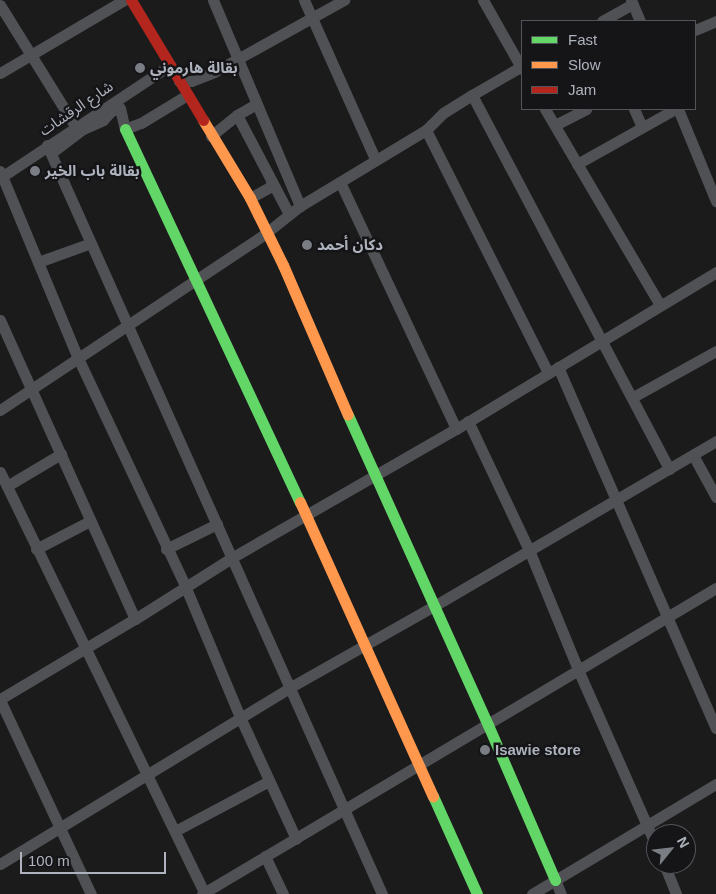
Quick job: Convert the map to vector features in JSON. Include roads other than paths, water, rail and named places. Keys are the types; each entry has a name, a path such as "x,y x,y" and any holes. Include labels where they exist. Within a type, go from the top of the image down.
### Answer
{"street":[{"path":"0,73 124,0"},
{"path":"131,0 250,198 296,294 374,477 488,725 561,894"},
{"path":"213,0 300,206"},
{"path":"304,0 310,18 375,159"},
{"path":"180,81 202,78 344,0"},
{"path":"483,0 521,66"},
{"path":"604,20 632,2 640,20"},
{"path":"0,5 75,126"},
{"path":"696,30 716,20"},
{"name":"شارع الرقشات","path":"1,175 49,149 75,126 170,66"},
{"path":"0,410 266,233 300,206 375,159 426,130 443,113 472,94 521,69"},
{"path":"472,94 601,341 633,397 669,469"},
{"path":"124,129 141,123 187,95"},
{"path":"211,136 237,115 256,104"},
{"path":"382,894 49,149 103,120 111,111 120,108 124,129 196,278 366,645 477,894"},
{"path":"546,110 660,305"},
{"path":"555,124 584,110"},
{"path":"634,110 642,128"},
{"path":"577,164 675,110"},
{"path":"677,110 716,201"},
{"path":"237,115 271,183 289,214"},
{"path":"426,130 553,370 617,499 716,728"},
{"path":"1,175 78,358 166,549 186,588 240,717 296,839"},
{"path":"340,182 456,429"},
{"path":"250,198 270,187 271,183"},
{"path":"38,262 91,243"},
{"path":"91,894 0,699 186,588 233,557 468,422 716,272"},
{"path":"0,320 135,619"},
{"path":"633,397 716,351"},
{"path":"468,422 529,550 579,672 647,824"},
{"path":"0,864 240,717 716,441"},
{"path":"7,486 61,454"},
{"path":"693,455 716,497"},
{"path":"0,472 36,550 147,773 204,893 668,619 716,588"},
{"path":"36,550 90,521"},
{"path":"166,549 217,524"},
{"path":"175,831 269,781"},
{"path":"649,824 716,784"},
{"path":"532,894 646,826"},
{"path":"265,856 283,894"},
{"path":"668,874 676,894"}],"place":[{"name":"بقالة هارموني","path":"140,68"},
{"name":"بقالة باب الخير","path":"35,171"},
{"name":"دكان أحمد","path":"307,245"},
{"name":"Isawie store","path":"485,750"}]}
